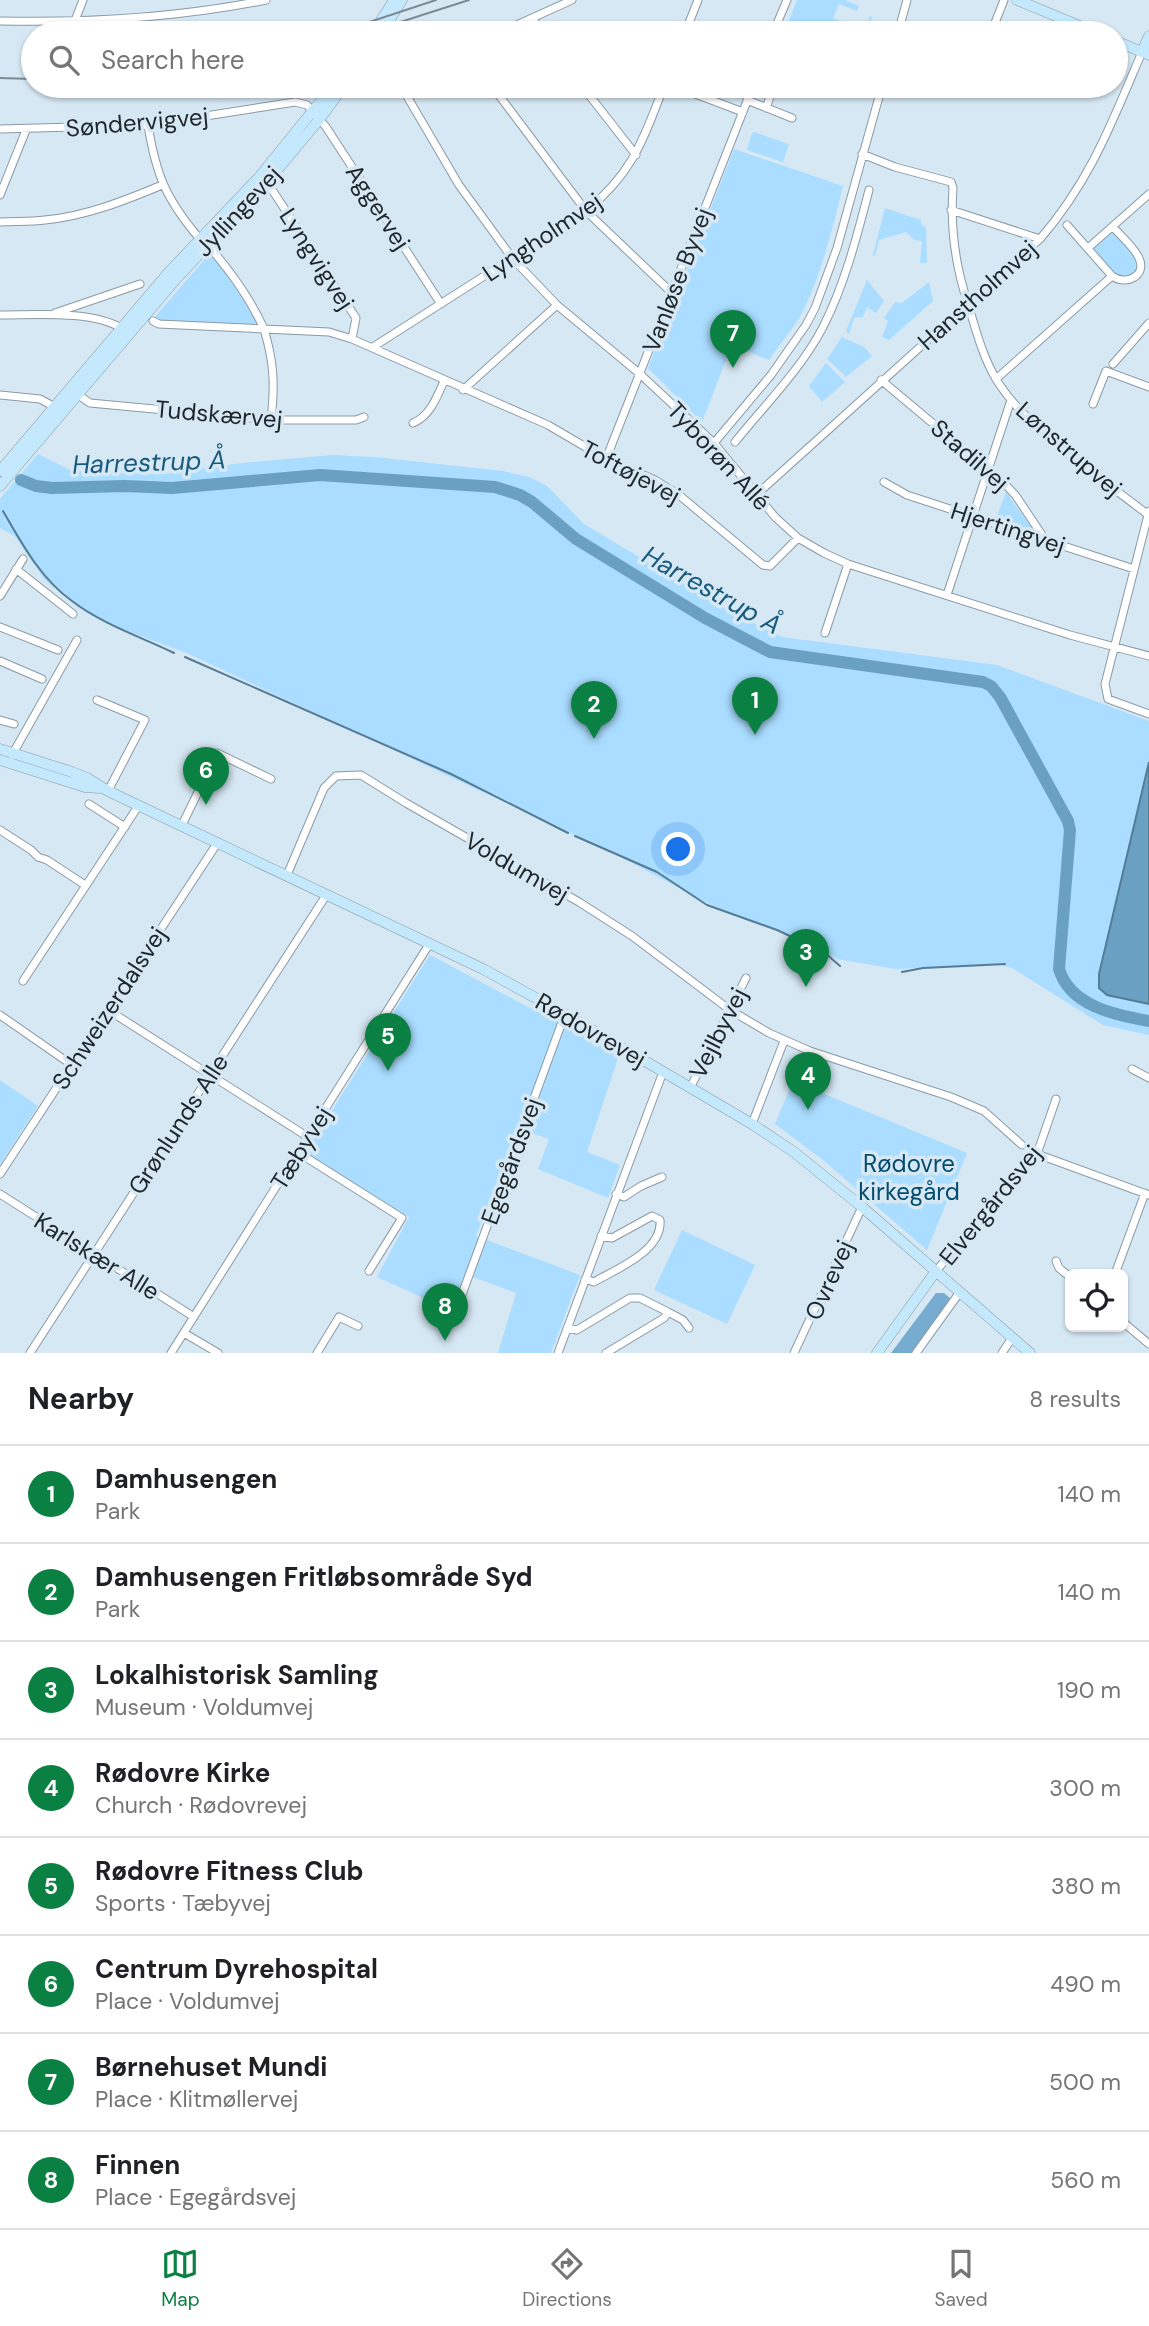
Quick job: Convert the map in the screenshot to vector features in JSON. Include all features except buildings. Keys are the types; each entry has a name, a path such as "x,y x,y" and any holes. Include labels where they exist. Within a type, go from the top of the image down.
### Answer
{"street":[{"path":"75,21 83,0"},
{"path":"104,21 217,10 266,0"},
{"path":"381,21 394,0"},
{"path":"389,21 402,0"},
{"path":"528,21 572,0"},
{"path":"690,21 698,0"},
{"path":"778,21 786,0"},
{"path":"901,21 907,0"},
{"path":"996,21 1004,0"},
{"path":"1017,0 1068,21"},
{"path":"0,21 21,22"},
{"path":"1128,46 1146,53 1149,36"},
{"name":"Hanstholmvej","path":"1128,91 1146,53"},
{"name":"Jyllingevej","path":"203,241 267,182 326,98"},
{"name":"Jyllingevej","path":"0,471 53,407 125,331 260,176 333,98"},
{"name":"Tyborøn Allé","path":"408,98 459,185 513,259 557,306 640,374 714,443 756,495 798,538 848,564 1115,648 1149,656"},
{"path":"501,98 586,211 672,293"},
{"path":"591,98 636,155"},
{"name":"Lyngholmvej","path":"370,346 513,259 609,193 636,155 659,98"},
{"path":"706,98 743,112"},
{"path":"766,108 770,98"},
{"path":"714,443 771,375 815,308 837,248 878,98"},
{"name":"Hanstholmvej","path":"756,495 1040,239 1059,217 1088,174 1124,98"},
{"path":"747,100 792,118"},
{"name":"Vanløse Byvej","path":"606,459 747,100"},
{"name":"Søndervigvej","path":"0,129 148,125 295,102 307,105 316,116"},
{"name":"Aggervej","path":"316,116 441,304"},
{"path":"148,125 162,185 178,214 237,279 254,306 264,329 273,358 275,388 271,420"},
{"path":"0,195 26,130"},
{"name":"Lønstrupvej","path":"862,154 895,167 951,182 955,258 983,352 996,379 1034,424 1148,512"},
{"name":"Lyngvigvej","path":"267,182 356,318 352,339"},
{"path":"0,222 45,220 83,214 162,185"},
{"path":"734,442 782,384 824,326 853,253 869,190"},
{"path":"1088,248 1149,194"},
{"path":"951,210 1040,239"},
{"path":"1067,225 1112,276 1118,281 1129,281 1136,277 1140,264 1138,256 1113,227"},
{"path":"837,248 853,253"},
{"path":"996,379 1112,276"},
{"path":"51,315 140,284"},
{"path":"463,390 557,306"},
{"path":"0,315 51,315 107,320 125,331"},
{"name":"Toftøjevej","path":"153,321 159,324 329,332 352,339 463,390 548,425 606,459 655,480 679,495 763,565 771,566 798,538"},
{"path":"1113,364 1149,323"},
{"name":"Jyllingevej","path":"0,486 77,394 125,331"},
{"path":"1093,404 1106,371 1149,387"},
{"path":"771,375 782,384"},
{"name":"Stadilvej","path":"881,380 1016,496 1046,541"},
{"path":"413,423 421,419 434,404 444,381"},
{"name":"Tudskærvej","path":"77,394 90,403 271,420 356,420 364,417"},
{"path":"0,396 40,399 53,407"},
{"path":"947,595 1012,400"},
{"name":"Hjertingvej","path":"884,482 907,495 1134,569"},
{"path":"1148,512 1105,684 1108,699 1149,714"},
{"path":"1138,552 1149,556"},
{"path":"0,596 23,559"},
{"path":"825,633 848,564"},
{"path":"16,569 73,614"},
{"path":"0,627 58,650"},
{"path":"7,758 77,640"},
{"path":"0,661 42,678"},
{"path":"97,700 145,720 104,789"},
{"path":"0,720 14,724"},
{"name":"Rødovrevej","path":"0,749 7,758 85,787 104,789 182,825 430,943 565,1014 752,1124 794,1152 862,1206 1030,1353"},
{"path":"182,825 217,752 271,779"},
{"name":"Voldumvej","path":"287,875 324,788 336,776 362,775 604,917 730,1010 785,1041 951,1097 984,1111 1022,1145"},
{"path":"89,804 125,827"},
{"path":"23,981 139,805"},
{"path":"0,830 85,885"},
{"name":"Schweizerdalsvej","path":"0,1174 218,842"},
{"name":"Grønlunds Alle","path":"30,1353 327,894"},
{"name":"Tæbyvej","path":"172,1353 430,943"},
{"name":"Vejlbyvej","path":"690,1088 746,978"},
{"path":"108,1010 308,1137"},
{"name":"Egegårdsvej","path":"457,1308 565,1014"},
{"path":"0,1015 72,1065"},
{"path":"752,1124 785,1041"},
{"path":"1132,1069 1149,1079"},
{"path":"570,1353 559,1351 663,1072"},
{"name":"Elvergårdsvej","path":"936,1271 1037,1154 1056,1099"},
{"path":"299,1153 402,1218 369,1271"},
{"path":"1037,1154 1147,1194 1117,1269"},
{"path":"616,1194 624,1197 662,1177"},
{"name":"Karlskær Alle","path":"0,1194 194,1317"},
{"name":"Ovrevej","path":"794,1353 862,1206"},
{"path":"585,1279 594,1282 640,1256 650,1247 661,1224 660,1220 652,1216 612,1238 601,1236"},
{"path":"1056,1261 1065,1271"},
{"path":"877,1353 936,1271"},
{"path":"915,1353 960,1292"},
{"path":"568,1328 578,1330 630,1298 640,1298 684,1320 689,1328"},
{"path":"606,1353 664,1318 668,1312"},
{"path":"317,1353 339,1317 358,1326"},
{"path":"1128,1326 1149,1345"},
{"path":"184,1333 218,1353"},
{"path":"1002,1353 1012,1338"}],"green space":[{"path":"797,0 845,0 859,6 857,11 839,4 833,18 840,21 789,21"},
{"path":"754,132 789,144 783,162 747,150"},
{"path":"734,149 843,186 819,273 798,320 769,360 732,345 702,422 648,368"},
{"path":"885,208 921,220 921,224 926,228 927,263 920,263 922,241 914,240 906,232 879,240 875,256 873,255"},
{"path":"1112,231 1137,260 1136,270 1126,278 1115,275 1092,249"},
{"path":"211,252 251,308 257,325 160,322 153,319"},
{"path":"867,280 884,301 876,313 867,307 863,317 854,318 849,334 846,331"},
{"path":"929,282 933,301 889,340 882,337 888,321 884,318 895,302 902,303"},
{"path":"842,337 864,347 872,356 846,377 827,359"},
{"path":"826,363 845,382 822,402 809,386"},
{"path":"38,454 74,472 91,470 96,475 163,474 242,463 332,455 503,471 529,477 547,486 584,524 724,608 782,637 997,665 1149,721 1149,762 1099,974 1099,988 1107,995 1149,1004 1149,1035 1103,1025 1012,968 995,964 896,969 837,959 791,935 715,907 619,856 187,653 110,625 84,611 44,579 15,536 0,528 0,499"},
{"path":"1006,492 1033,529 1031,531 996,519"},
{"path":"430,955 619,1055 587,1152 620,1165 608,1198 538,1169 549,1139 517,1128 476,1236 580,1275 551,1353 498,1353 516,1293 473,1277 448,1309 377,1277 409,1217 305,1153"},
{"path":"0,1080 38,1106 0,1164"},
{"name":"Rødovre kirkegård","path":"793,1081 967,1153 927,1250 823,1160 775,1124"},
{"path":"682,1230 755,1265 727,1324 654,1290"}],"shaded area":[{"path":"1149,762 1149,1004 1107,995 1099,988 1099,974"},
{"path":"936,1293 944,1293 951,1299 912,1353 891,1353"}],"waterway":[{"name":"Harrestrup Å","path":"21,480 52,488 172,488 320,475 495,487 532,502 576,539 705,618 770,652 983,682 991,686 1000,697 1068,821 1070,830 1059,969 1065,982 1073,992 1095,1007 1149,1021"},
{"name":"Harrestrup Å","path":"3,511 33,560 61,592 96,617 174,653"},
{"name":"Harrestrup Å","path":"185,657 451,774 568,833"},
{"name":"Harrestrup Å","path":"575,836 657,872 707,905 777,930 824,952 840,966"},
{"name":"Harrestrup Å","path":"902,972 923,968 1005,964"}],"tram line":[{"path":"372,21 436,0"},
{"path":"403,21 469,0"},
{"path":"0,78 21,79"}],"place":[{"name":"Børnehuset Mundi","path":"733,368"},
{"name":"Damhusengen","path":"755,735"},
{"name":"Damhusengen Fritløbsområde Syd","path":"594,739"},
{"name":"Centrum Dyrehospital","path":"206,805"},
{"name":"Lokalhistorisk Samling","path":"806,987"},
{"name":"Rødovre Fitness Club","path":"388,1071"},
{"name":"Rødovre Kirke","path":"808,1110"},
{"name":"Finnen","path":"445,1341"}]}
